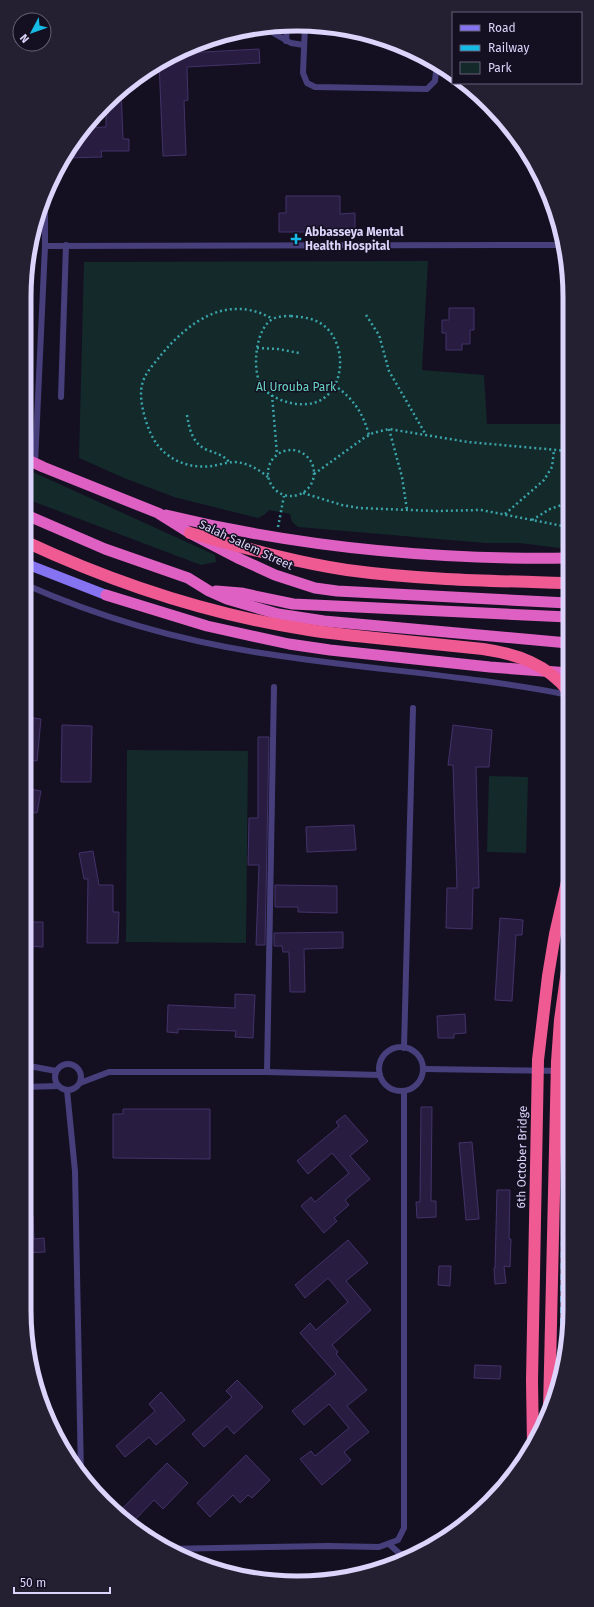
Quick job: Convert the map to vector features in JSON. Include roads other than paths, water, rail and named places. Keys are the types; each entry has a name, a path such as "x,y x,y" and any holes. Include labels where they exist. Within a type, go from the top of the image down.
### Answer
{"highway":[{"name":"Salah Salem Street","path":"31,461 158,512 190,533 240,559 275,575 315,588 337,591 563,603"},
{"path":"158,512 209,525 314,543 435,556 484,558 563,558"},
{"path":"31,517 104,549 188,578 209,591 227,599 265,611 308,619 563,643"},
{"path":"190,533 291,559 345,570 392,576 563,583"},
{"path":"31,544 99,573 140,588 245,618 309,631 487,650 514,655 528,660 544,669 559,680 563,686"},
{"path":"209,591 241,593 280,602 307,605 563,617"},
{"path":"106,595 193,623 289,644 330,650 490,667 563,673"},
{"name":"6th October Bridge","path":"533,1433 532,1380 538,1060 548,976 563,899"},
{"path":"549,1395 557,1062 563,999"}],"main road":[{"path":"31,566 106,595"}],"lane":[{"path":"305,31 304,78 307,83 314,87 427,89 435,81 436,71"},
{"path":"272,32 286,41 304,45"},
{"path":"286,41 287,32"},
{"path":"35,463 45,246 45,211"},
{"path":"45,246 558,245"},
{"path":"61,397 66,246"},
{"path":"31,587 126,622 220,646 315,661 507,684 563,693"},
{"path":"267,1072 274,687"},
{"path":"404,1048 413,708"},
{"path":"404,1048 415,1053 422,1063 423,1069 419,1081 415,1086 404,1091 392,1089 386,1085 380,1075 379,1069 383,1057 392,1049 404,1048"},
{"path":"58,1086 55,1076 56,1071 64,1065 74,1065 81,1073 80,1083"},
{"path":"31,1066 56,1071"},
{"path":"423,1069 563,1071"},
{"path":"31,1087 58,1086 67,1090 72,1090 80,1083 109,1072 267,1072 380,1075"},
{"path":"67,1090 75,1171 81,1465"},
{"path":"179,1549 328,1546 379,1547 398,1540 404,1528 404,1091"},
{"path":"389,1544 403,1554"}],"railway":[{"path":"561,1338 563,1174"}],"place":[{"name":"Abbasseya Mental Health Hospital","path":"296,239"}],"park label":[{"name":"Al Urouba Park","path":"296,387"}]}
